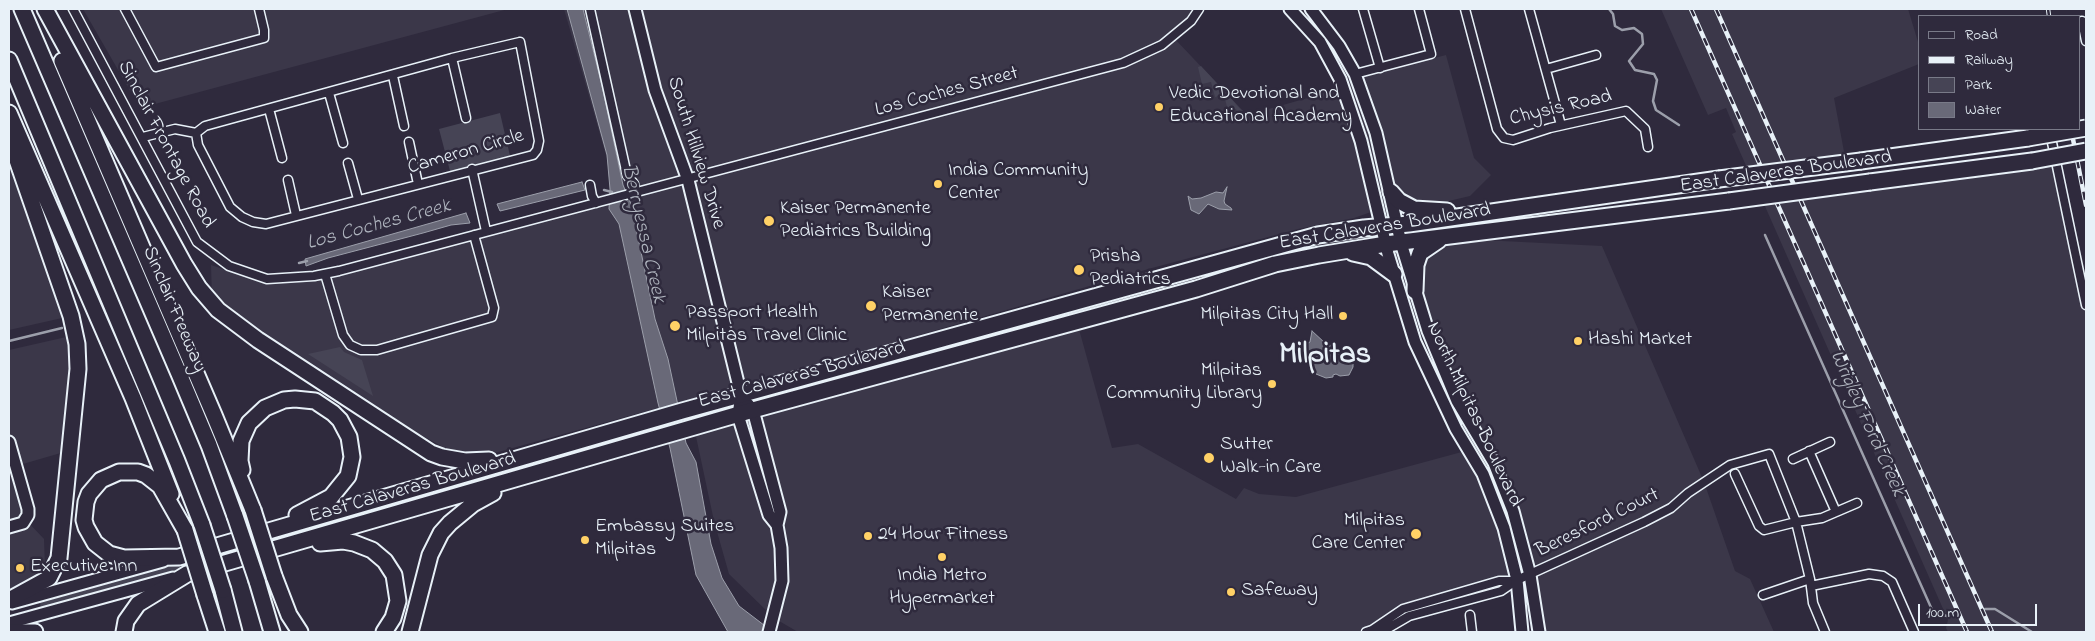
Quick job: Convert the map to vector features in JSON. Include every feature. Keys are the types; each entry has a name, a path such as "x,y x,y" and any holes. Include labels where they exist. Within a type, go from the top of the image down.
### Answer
{"highway":[{"name":"Sinclair Freeway","path":"22,9 209,445 252,582 272,632"},
{"path":"40,9 253,510"},
{"path":"45,9 184,264 199,288 218,310 258,340 431,453 465,462 516,459"},
{"path":"9,60 174,453 202,525 234,632"},
{"path":"9,113 136,406 184,530 216,632"},
{"name":"East Calaveras Boulevard","path":"179,557 682,411 1318,234 1398,225 2074,130"},
{"path":"9,137 71,316 77,344 78,369 58,558 49,578 9,600"},
{"name":"East Calaveras Boulevard","path":"187,574 536,474 664,435 1196,289 1275,264 1386,244 1729,201 2086,151"},
{"path":"1391,192 1399,201 1414,209 1484,213"},
{"path":"1415,292 1416,265 1420,253 1442,238"},
{"path":"1319,255 1357,253 1371,257 1394,274"},
{"path":"266,532 322,503 337,491 348,476 352,457 349,437 340,420 315,401 284,400 265,408 249,422 241,441 240,461 253,510 274,576 289,615 300,632"},
{"path":"179,557 124,558 109,554 95,543 86,527 84,520 86,502 89,494 101,480 118,472 138,472 146,475 160,486 184,530"},
{"path":"410,632 428,562 441,533 473,504 536,474"},
{"path":"271,550 343,541 363,545 379,555 394,575 398,593 396,609 384,632"},
{"path":"124,632 126,621 138,604 187,574"},
{"path":"274,576 288,632"},
{"path":"252,582 262,632"},
{"path":"205,595 212,632"},
{"path":"9,632 35,632"}],"main road":[{"name":"South Hillview Drive","path":"635,9 655,90 688,180 741,395"},
{"name":"North Milpitas Boulevard","path":"1290,9 1320,42 1340,79 1361,141 1381,226 1415,342 1456,429 1483,474 1493,495 1504,528 1517,580 1522,632"},
{"name":"North Milpitas Boulevard","path":"1311,9 1339,46 1355,74 1376,133 1391,192 1401,243 1428,331 1457,401 1494,463 1513,510 1530,575 1539,632"},
{"path":"741,395 753,410 780,512 777,525 781,548 782,581 769,632"},
{"path":"741,395 738,415 769,515 777,525"},
{"path":"9,442 28,509 28,515 23,523 9,527"},
{"name":"East Calaveras Boulevard","path":"9,604 179,557"},
{"name":"East Calaveras Boulevard","path":"9,623 187,574"}],"street":[{"name":"Sinclair Frontage Road","path":"73,9 143,137 197,242 229,266 267,279 325,274 688,180"},
{"path":"125,9 156,67 264,38 259,9"},
{"path":"590,9 627,175 634,184 635,193"},
{"name":"Los Coches Street","path":"688,180 1123,63 1162,45 1191,21 1199,9"},
{"path":"1363,9 1380,68"},
{"path":"1355,74 1431,54 1419,9"},
{"name":"Chysis Road","path":"1465,9 1497,129 1504,138 1513,140 1561,125 1626,111 1645,129 1648,147"},
{"path":"1529,9 1561,125"},
{"path":"2082,21 2086,41"},
{"name":"Cameron Circle","path":"520,42 539,142 537,150 532,155 472,169 266,224 242,218 230,207 198,145 196,132 204,126 393,76 452,58 520,42"},
{"path":"1546,69 1596,55"},
{"path":"452,58 466,118"},
{"path":"393,76 404,126"},
{"path":"329,93 343,143"},
{"path":"269,109 282,158"},
{"path":"143,137 175,130 196,132"},
{"path":"2049,130 2086,305"},
{"path":"408,142 418,184"},
{"path":"348,163 358,200"},
{"path":"472,169 486,232"},
{"path":"288,180 296,216"},
{"path":"590,185 592,196 598,203"},
{"path":"325,274 343,335 350,345 361,350 377,350 492,317 494,308 474,235"},
{"path":"1793,459 1830,442"},
{"path":"1809,452 1836,512"},
{"name":"Beresford Court","path":"1370,631 1403,609 1499,581 1517,580 1530,575 1671,508 1688,493 1730,464 1770,454 1796,522"},
{"path":"1735,474 1759,526 1764,530 1822,518 1857,503"},
{"path":"1796,522 1813,603 1825,632"},
{"path":"1763,595 1810,582 1869,574 1883,576 1892,582 1914,632"},
{"path":"1470,615 1472,632"}],"shaded area":[{"path":"83,9 508,9 140,108"},
{"path":"564,9 1196,9 1174,38 1247,115 1315,96 1350,80 1446,55 1474,158 1491,175 1470,196 1436,204 1408,199 1354,218 1298,229 1152,268 836,359 480,457 443,447 318,379 212,299 211,265 265,283 348,274 616,190"},
{"path":"1661,9 1908,9 1918,42 1918,64 1834,98 1845,157 1748,170 1732,134 1736,132 1726,108 1708,115"},
{"path":"9,137 71,316 9,330"},
{"path":"2054,157 2086,310 2086,632 1948,632 1946,628 1948,620 1764,204"},
{"path":"1442,238 1602,246 1704,482 1735,571 1750,579 1774,632 1539,632 1513,510 1457,401 1415,276 1416,265"},
{"path":"1077,322 1112,448 1138,444 1236,499 1244,488 1259,494 1296,497 1469,450 1483,474 1517,580 1499,581 1403,609 1366,632 798,632 774,618 729,574 714,521 694,427"},
{"path":"75,335 71,450 16,466 26,520 44,539 45,567 38,578 9,590 9,350"}],"green space":[{"path":"1201,66 1242,111 1238,114 1236,109 1228,111 1224,95 1215,97 1211,82 1202,84 1198,67"},
{"path":"500,113 511,160 451,175 439,129"},
{"path":"1043,318 1044,323 874,370 873,364"},
{"path":"340,347 344,352 362,360 373,396 308,354"},
{"path":"615,437 617,442 41,609 40,603"}],"water":[{"path":"567,9 583,9 623,185 631,204 655,319 668,359 686,443 696,462 711,544 722,578 739,606 773,632 728,632 696,575 670,448 658,403 619,224 609,209 610,189 607,155"},
{"path":"582,182 585,190 500,211 497,204"},
{"path":"1227,187 1224,201 1232,210 1219,209 1208,204 1199,214 1191,210 1188,196 1192,199 1201,198 1216,192 1223,193"},
{"path":"466,213 470,223 451,225 328,258 306,266 305,259"},
{"path":"1312,331 1325,343 1344,351 1345,353 1339,354 1339,357 1347,356 1353,361 1353,367 1349,375 1340,376 1336,374 1333,377 1326,378 1316,374 1310,355 1302,349 1300,344 1305,345 1310,342"}],"waterway":[{"name":"Wrigley Ford Creek","path":"1609,9 1613,14 1615,26 1622,30 1634,28 1642,34 1643,44 1629,61 1635,70 1654,74 1657,80 1653,101 1656,110 1679,125"},
{"name":"Los Coches Creek","path":"604,190 612,192"},
{"name":"Wrigley Ford Creek","path":"1765,235 1933,612 1947,616"},
{"name":"Los Coches Creek","path":"299,263 307,261"},
{"name":"Los Coches Creek","path":"9,341 62,328"},
{"name":"Wrigley Ford Creek","path":"1985,609 1995,609 2032,632"}],"railway":[{"path":"1691,9 1967,632"},
{"path":"1716,9 1992,632"},
{"path":"2048,9 2049,15"},
{"path":"2071,130 2086,205"}],"place":[{"name":"Vedic Devotional and Educational Academy","path":"1159,107"},
{"name":"India Community Center","path":"938,184"},
{"name":"Kaiser Permanente Pediatrics Building","path":"769,221"},
{"name":"Prisha Pediatrics","path":"1079,270"},
{"name":"Kaiser Permanente","path":"871,306"},
{"name":"Milpitas City Hall","path":"1343,316"},
{"name":"Passport Health Milpitas Travel Clinic","path":"675,326"},
{"name":"Hashi Market","path":"1578,341"},
{"name":"Milpitas Community Library","path":"1272,384"},
{"name":"Sutter Walk-in Care","path":"1209,458"},
{"name":"Milpitas Care Center","path":"1416,534"},
{"name":"24 Hour Fitness","path":"868,536"},
{"name":"Embassy Suites Milpitas","path":"585,540"},
{"name":"India Metro Hypermarket","path":"942,557"},
{"name":"Executive Inn","path":"20,568"},
{"name":"Safeway","path":"1231,592"}],"district":[{"name":"Milpitas","path":"1325,357"}],"water label":[{"name":"Berryessa Creek","path":"642,234"}]}
